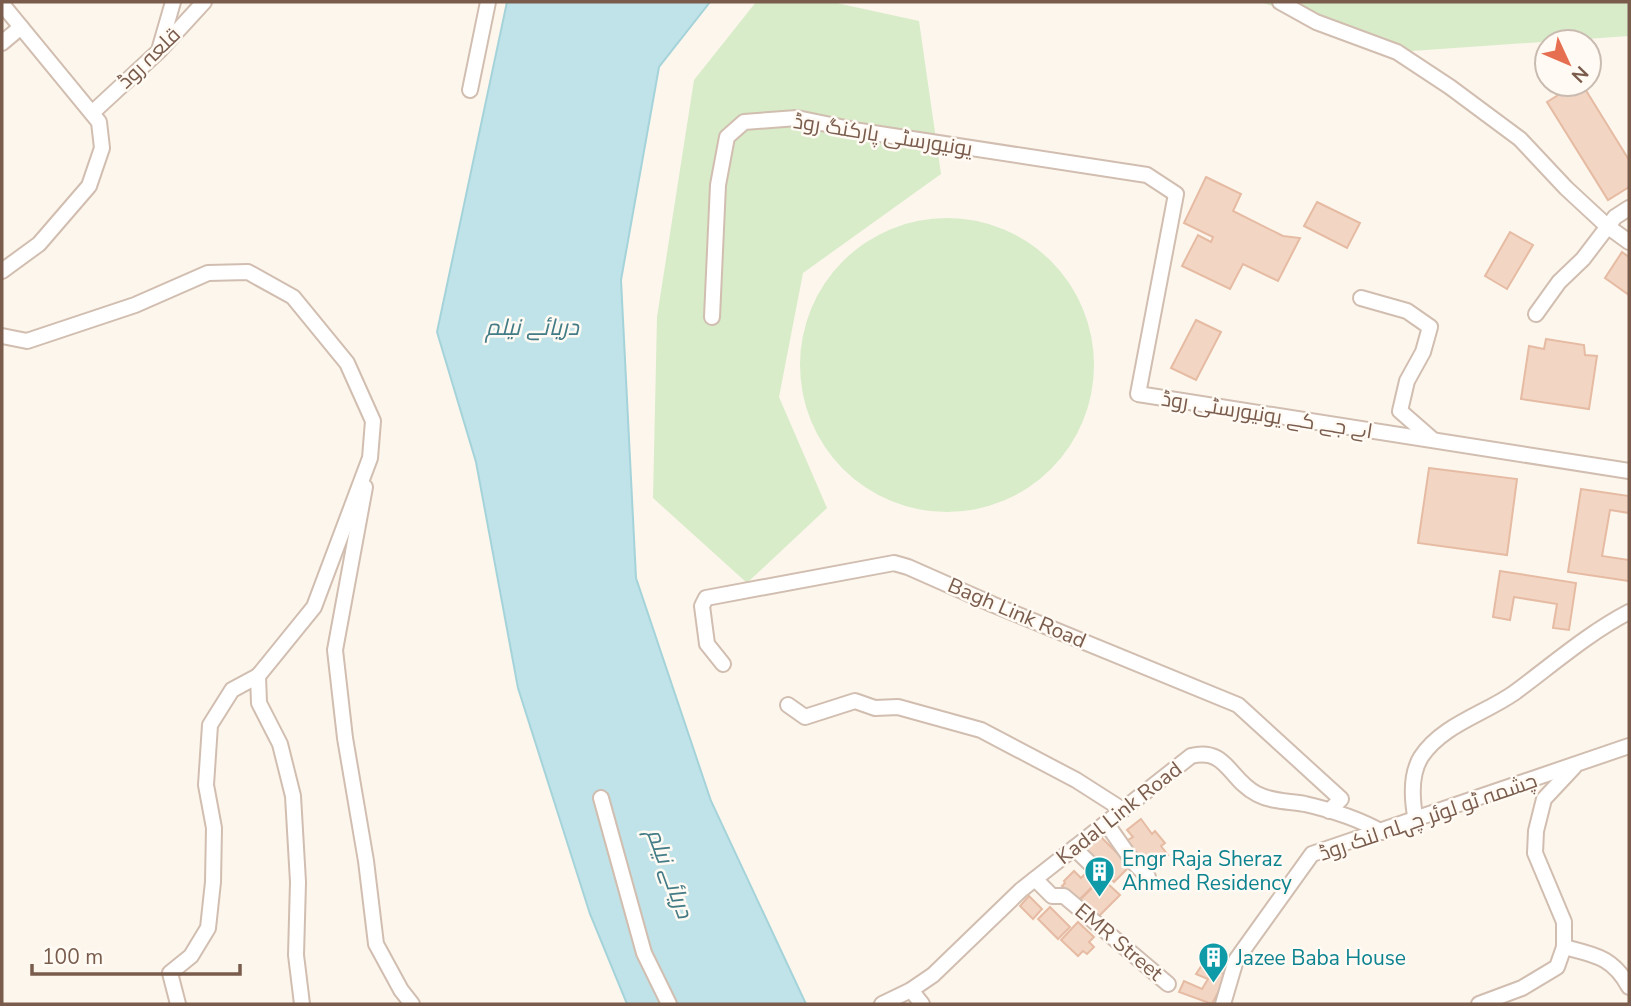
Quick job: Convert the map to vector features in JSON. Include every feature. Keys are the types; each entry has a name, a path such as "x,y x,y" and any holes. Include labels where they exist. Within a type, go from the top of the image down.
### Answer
{"street":[{"path":"159,51 173,2"},
{"name":"قلعہ روڈ","path":"92,113 159,51 204,2"},
{"path":"470,90 488,2"},
{"path":"1280,2 1316,22 1397,52 1450,87 1520,139 1566,188 1607,226 1629,242"},
{"path":"2,4 99,122 103,148 89,186 39,244 2,271"},
{"path":"2,43 21,27"},
{"name":"یونیورسٹی پارکنگ روڈ","path":"712,317 718,185 727,137 744,122 797,118 872,133 1110,169 1147,176 1176,194"},
{"name":"اے جے کے یونیورسٹی روڈ","path":"1176,194 1138,394 1629,471"},
{"path":"1536,314 1559,282 1583,259 1607,226 1629,208"},
{"path":"2,335 27,341 135,305 208,273 248,272 293,297 347,363 373,421 370,458 335,650 345,738 366,861 376,944 401,990 412,1004"},
{"name":"اے جے کے یونیورسٹی روڈ","path":"1361,298 1407,311 1430,327 1423,352 1406,381 1400,411 1433,440"},
{"path":"178,1004 170,973 191,956 208,928 214,881 214,828 206,785 210,725 232,690 258,676 314,607 370,458"},
{"name":"Bagh Link Road","path":"723,664 706,644 702,606 706,598 894,563 1238,705 1341,799 1329,811"},
{"path":"1416,821 1413,806 1415,769 1422,756 1436,741 1466,719 1512,694 1600,627 1629,612"},
{"path":"258,676 259,703 280,744 293,796 298,882 296,955 302,1004"},
{"path":"788,705 805,717 855,701 875,708 898,707 981,730 1076,780 1123,810"},
{"name":"چشمہ ٹو لوئر چہلہ لنک روڈ","path":"1223,1004 1237,960 1312,855 1629,746"},
{"name":"Kadal Link Road","path":"882,1004 911,990 933,975 1021,890 1191,756 1203,753 1215,755 1240,782 1256,794 1276,801 1306,804 1368,824 1382,832"},
{"path":"1479,1004 1522,988 1558,967 1564,947 1564,922 1535,853 1536,831 1544,799 1575,766"},
{"path":"601,798 644,953 669,1004"},
{"path":"1106,823 1134,863 1148,877"},
{"path":"1074,848 1103,876"},
{"name":"EMR Street","path":"1035,879 1052,896 1064,896 1168,984"},
{"path":"1564,947 1599,956 1624,968 1629,987"},
{"path":"911,990 922,1004"}],"green space":[{"path":"756,2 832,2 919,21 941,174 803,273 779,397 827,508 747,583 653,498 657,317 694,80"},
{"path":"1261,2 1629,2 1629,36 1603,38 1603,28 1533,28 1533,43 1397,52"},
{"path":"933,218 961,218 990,224 1016,235 1040,251 1061,272 1077,296 1088,322 1094,379 1083,421 1069,447 1051,469 1016,495 990,506 961,512 933,512 904,506 878,495 854,479 833,458 817,434 806,408 800,379 800,351 806,322 817,296 833,272 854,251 878,235 904,224"}],"water":[{"name":"دریائے نیلم","path":"507,2 710,2 659,67 621,280 636,578 711,801 806,1004 627,1004 590,914 518,688 476,462 437,332"}],"building":[{"path":"1553,98 1591,98 1629,160 1629,187 1608,200 1547,102"},
{"path":"1206,177 1241,194 1233,211 1283,236 1300,238 1278,281 1243,264 1230,289 1182,266 1198,235 1211,242 1213,237 1184,223"},
{"path":"1317,202 1360,223 1347,248 1304,226"},
{"path":"1510,232 1533,245 1507,289 1485,276"},
{"path":"1622,252 1629,257 1629,295 1605,278"},
{"path":"1196,320 1221,332 1196,380 1171,368"},
{"path":"1546,339 1584,345 1585,355 1597,356 1589,409 1521,399 1529,346 1544,349"},
{"path":"1429,468 1517,479 1507,555 1418,543"},
{"path":"1581,489 1629,496 1629,513 1610,510 1602,556 1629,560 1629,581 1568,572"},
{"path":"1500,571 1576,583 1569,630 1553,628 1557,604 1514,597 1510,620 1493,617"},
{"path":"1141,819 1152,834 1155,831 1165,843 1161,846 1168,855 1148,870 1126,841 1133,837 1127,830"},
{"path":"1099,835 1130,866 1114,882 1080,848"},
{"path":"1091,868 1101,878 1078,901 1062,886 1074,871 1081,878"},
{"name":"Engr Raja Sheraz Ahmed Residency","path":"1107,883 1120,895 1097,918 1079,901 1095,885 1100,891"},
{"path":"1029,896 1042,909 1033,919 1020,906"},
{"path":"1050,907 1070,927 1058,939 1038,919"},
{"path":"1078,922 1094,937 1089,942 1094,947 1087,954 1083,951 1078,956 1061,940"},
{"name":"Jazee Baba House","path":"1202,965 1227,975 1212,1004 1179,992 1184,981 1202,989 1208,979 1196,974"}],"place":[{"name":"Engr Raja Sheraz Ahmed Residency","path":"1099,898"},
{"name":"Jazee Baba House","path":"1213,985"}]}
